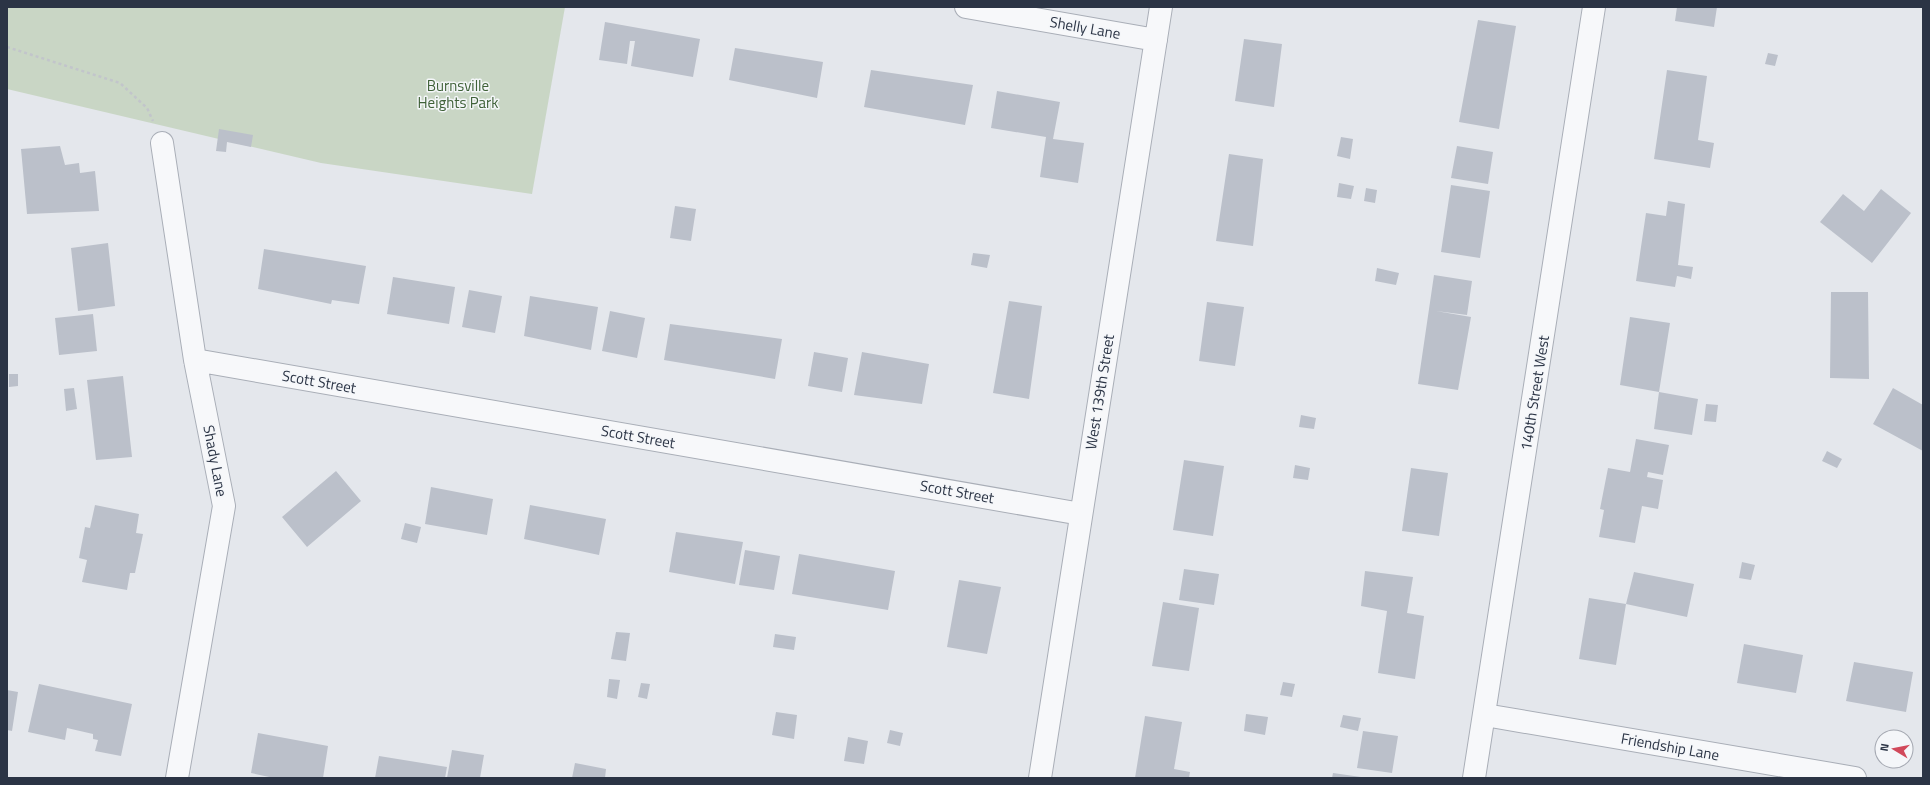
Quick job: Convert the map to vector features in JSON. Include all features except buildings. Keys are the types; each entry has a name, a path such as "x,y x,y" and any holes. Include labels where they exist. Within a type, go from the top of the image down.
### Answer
{"street":[{"name":"Shelly Lane","path":"966,7 1156,40"},
{"name":"West 139th Street","path":"1040,778 1161,7"},
{"name":"140th Street West","path":"1474,778 1594,7"},
{"name":"Shady Lane","path":"162,143 195,360 224,506 177,778"},
{"name":"Scott Street","path":"195,360 1081,514"},
{"name":"Friendship Lane","path":"1485,715 1855,778"}],"path":[{"path":"7,47 120,83 147,108 162,143"}],"green space":[{"name":"Burnsville Heights Park","path":"7,7 565,7 532,194 321,163 7,89"}]}
